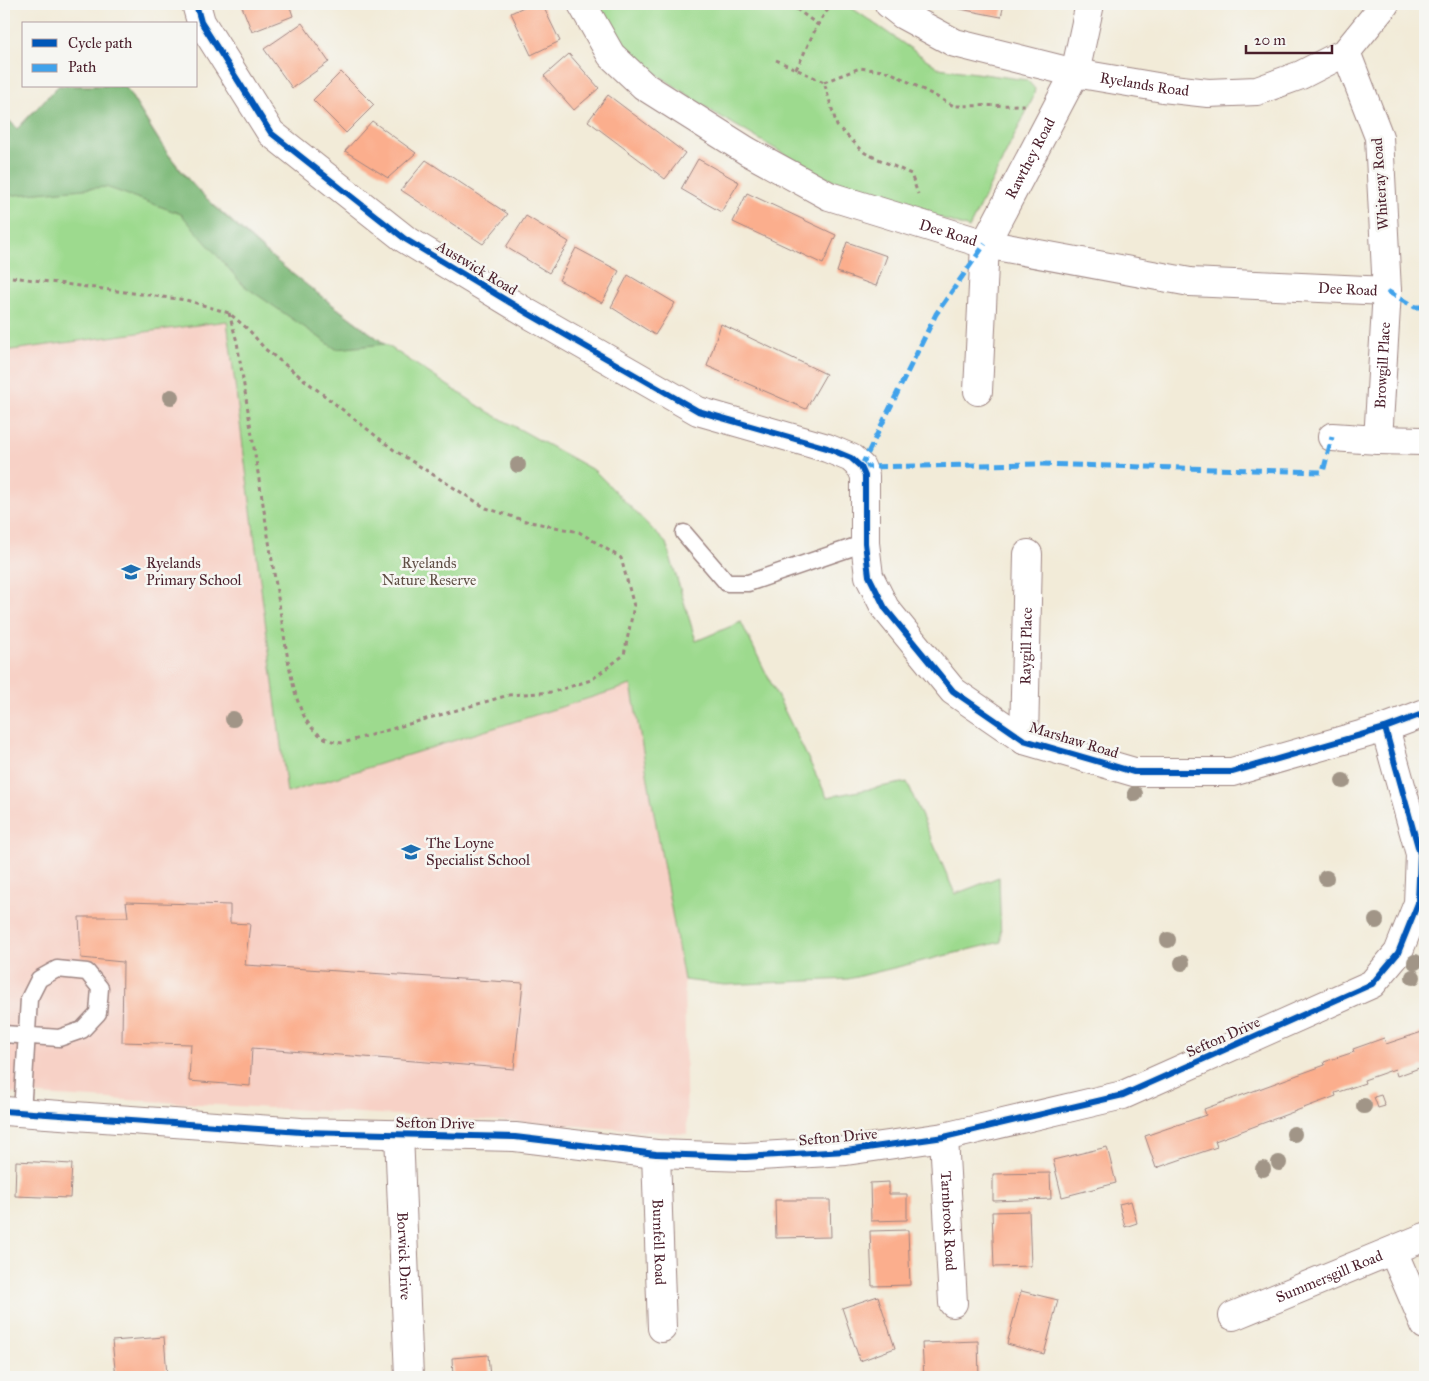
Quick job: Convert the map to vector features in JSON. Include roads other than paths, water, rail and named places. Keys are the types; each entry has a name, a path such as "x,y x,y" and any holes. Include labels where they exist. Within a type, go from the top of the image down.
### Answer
{"street":[{"name":"Austwick Road","path":"196,4 201,22 272,133 405,239 529,314 698,410 827,448"},
{"name":"Dee Road","path":"582,4 611,55 644,86 747,151 829,196 985,244 1190,282 1387,291"},
{"name":"Ryelands Road","path":"889,4 903,15 955,43 1075,73 1208,93 1257,91 1301,75 1346,52 1385,4"},
{"name":"Rawthey Road","path":"985,244 1075,73 1090,4"},
{"name":"Whiteray Road","path":"1346,52 1379,137 1387,291"},
{"path":"978,391 985,244"},
{"name":"Browgill Place","path":"1378,440 1387,291"},
{"path":"1332,438 1422,441"},
{"name":"Marshaw Road","path":"827,448 851,458 861,467 865,476 865,543 870,576 885,608 953,691 1024,740 1134,772 1232,772 1385,728 1425,713"},
{"name":"Raygill Place","path":"1024,740 1028,554"},
{"name":"Sefton Drive","path":"13,1112 291,1131 515,1137 656,1154 745,1156 836,1152 944,1138 1123,1095 1372,984 1398,952 1418,902 1420,854 1385,728"},
{"name":"Borwick Drive","path":"398,1134 409,1377"},
{"name":"Tarnbrook Road","path":"944,1138 953,1303"},
{"name":"Burnfell Road","path":"656,1154 662,1328"},
{"name":"Summersgill Road","path":"1233,1316 1425,1237"},
{"path":"1393,1251 1425,1325"}],"lane":[{"path":"684,533 727,583 748,583 865,543"},
{"path":"4,1034 28,1035 59,1038 82,1030 98,1013 100,988 87,972 56,968 39,979 29,999 28,1035 13,1112"}],"place":[{"name":"Ryelands Primary School","path":"131,572"},
{"name":"The Loyne Specialist School","path":"411,852"}],"park label":[{"name":"Ryelands Nature Reserve","path":"429,572"}]}
